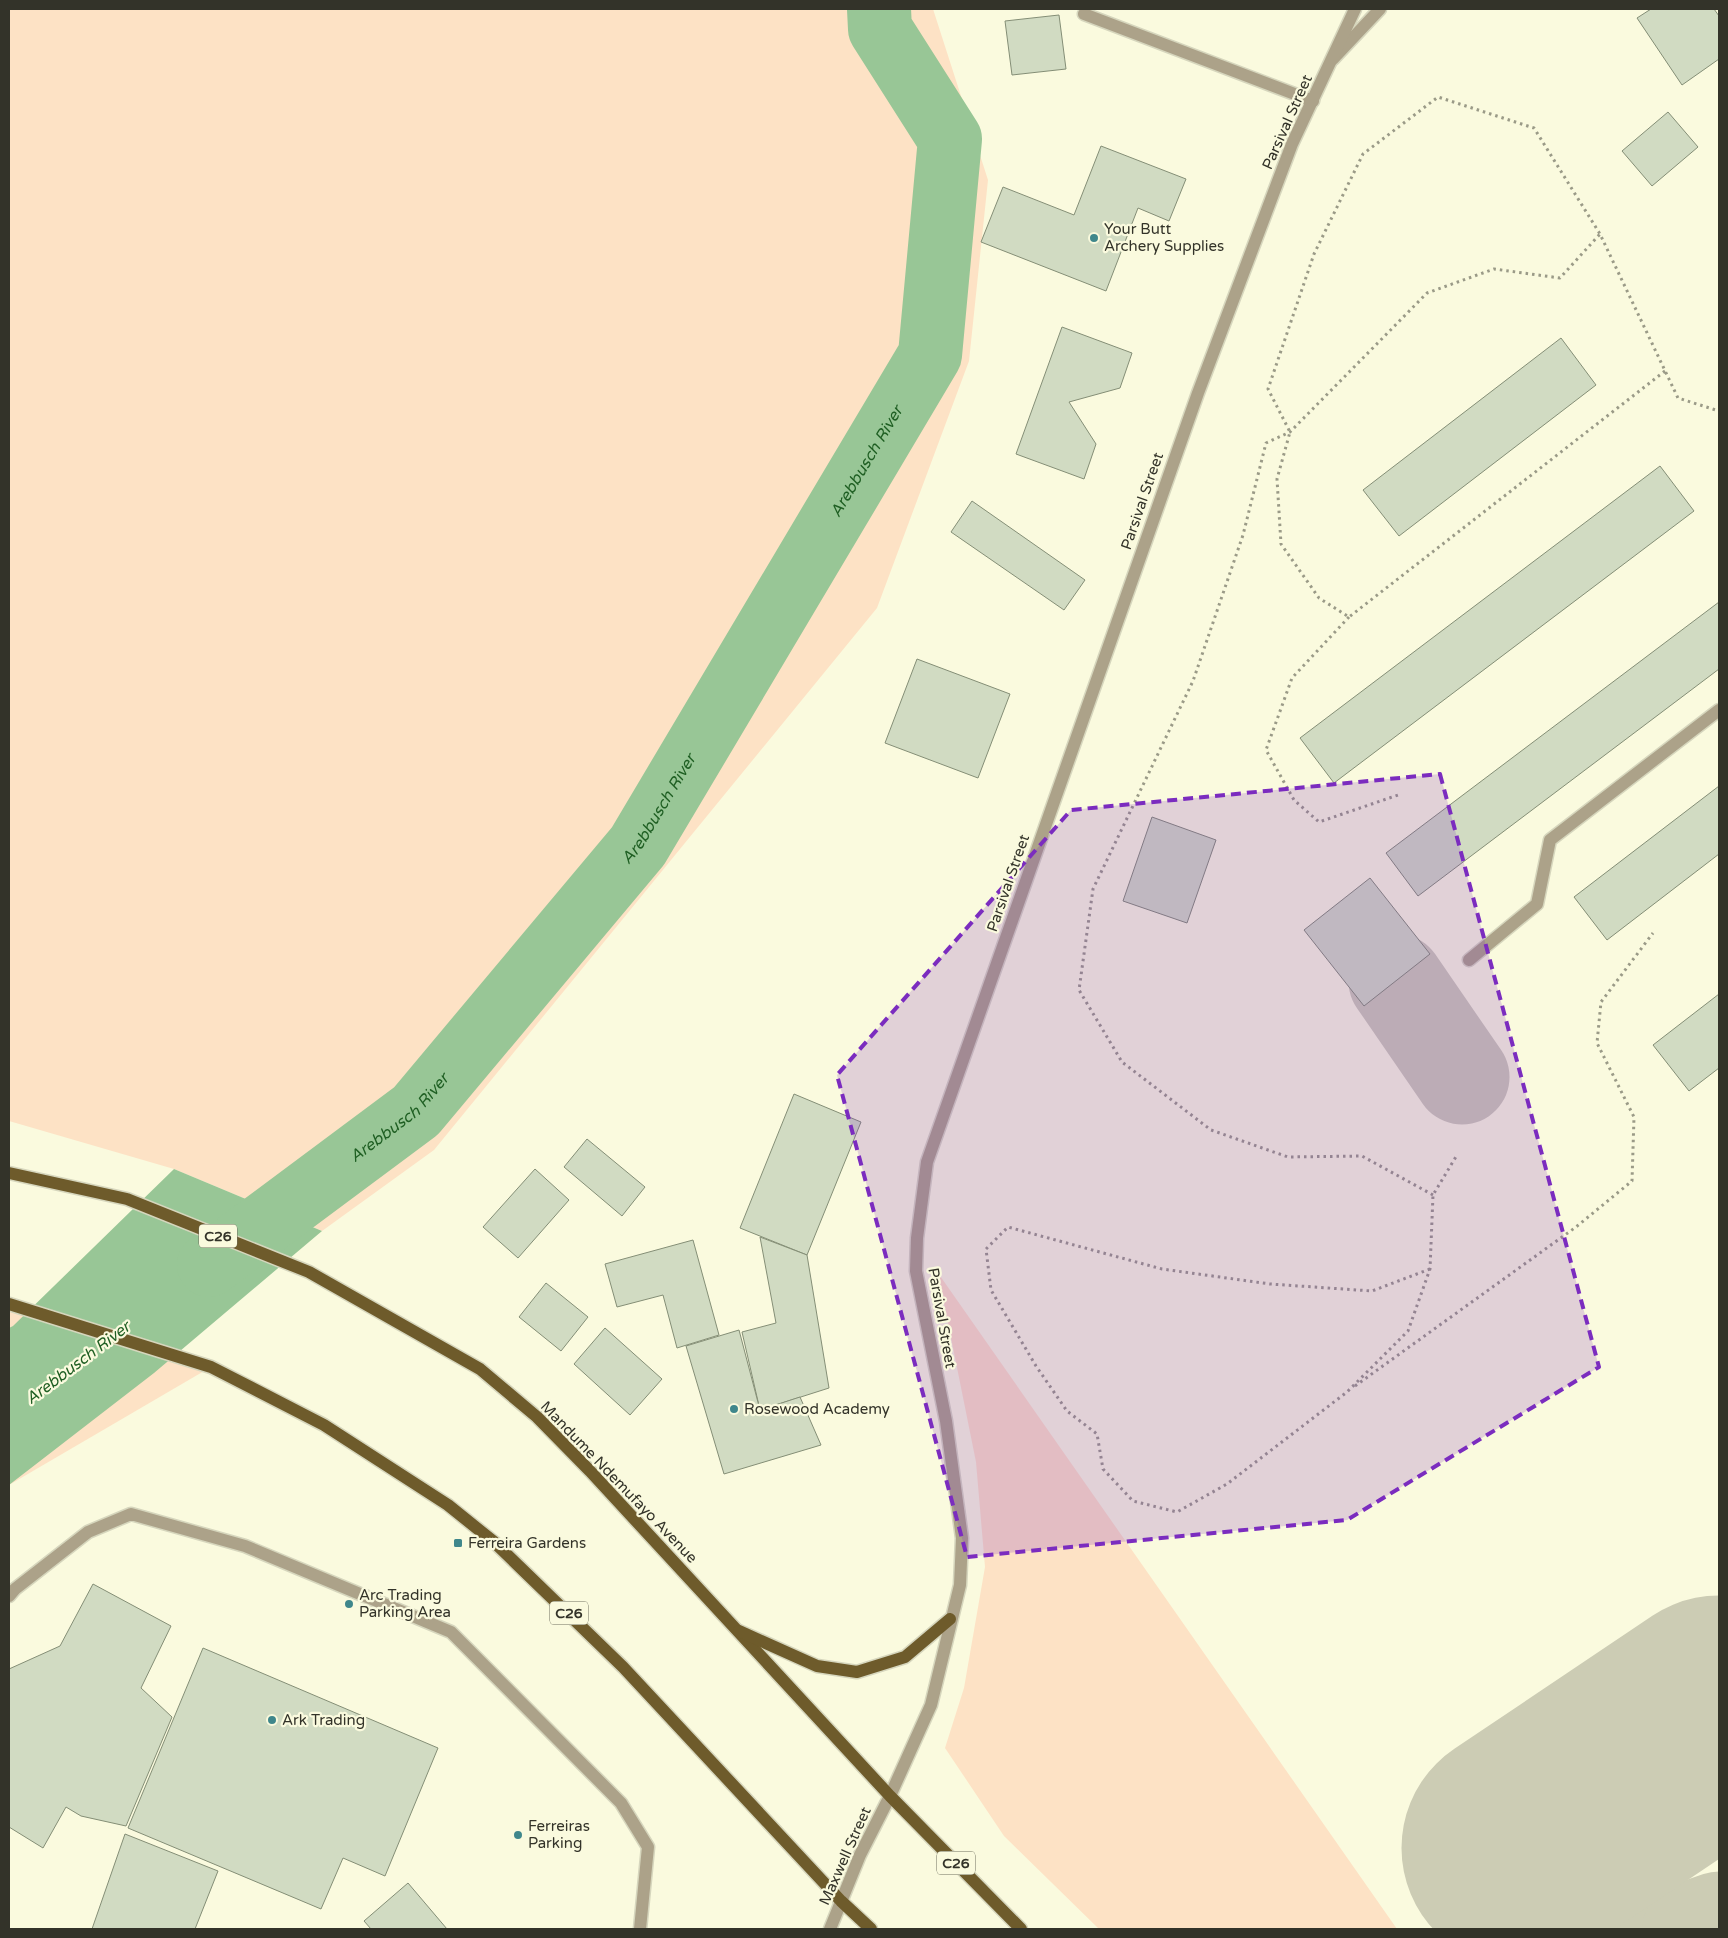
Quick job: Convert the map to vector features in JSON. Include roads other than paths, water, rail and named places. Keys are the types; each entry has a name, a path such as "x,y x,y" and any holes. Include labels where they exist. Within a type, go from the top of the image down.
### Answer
{"main road":[{"name":"Mandume Ndemufayo Avenue","path":"9,1173 127,1199 309,1272 480,1369 537,1417 590,1471 890,1796 1021,1929"},
{"name":"C26","path":"9,1304 211,1367 324,1425 448,1505 494,1542 623,1666 841,1901 871,1929"},
{"path":"734,1629 818,1666 857,1672 905,1657 950,1619"}],"street":[{"name":"Parsival Street","path":"890,1796 931,1705 950,1619 960,1585 962,1538 946,1421 916,1271 917,1238 927,1162 1198,393 1292,144 1355,9"},
{"path":"1333,59 1380,9"},
{"path":"1084,14 1313,101"},
{"path":"1469,960 1537,904 1550,840 1719,710"},
{"path":"9,1596 15,1589 88,1532 131,1514 245,1546 452,1632 621,1803 648,1847 640,1929"},
{"name":"Maxwell Street","path":"830,1929 860,1855 890,1796"}],"water":[{"path":"174,1169 322,1231 154,1373 9,1485 9,1328"}],"waterway":[{"path":"867,9 880,29"},
{"name":"Arebbusch River","path":"209,1265 416,1111 638,846 930,355 950,139 880,29 879,9"}],"place":[{"name":"Your Butt Archery Supplies","path":"1094,238"},
{"name":"Rosewood Academy","path":"734,1409"},
{"name":"Ferreira Gardens","path":"458,1543"},
{"name":"Arc Trading Parking Area","path":"349,1604"},
{"name":"Ark Trading","path":"272,1720"},
{"name":"Ferreiras Parking","path":"518,1835"}]}
